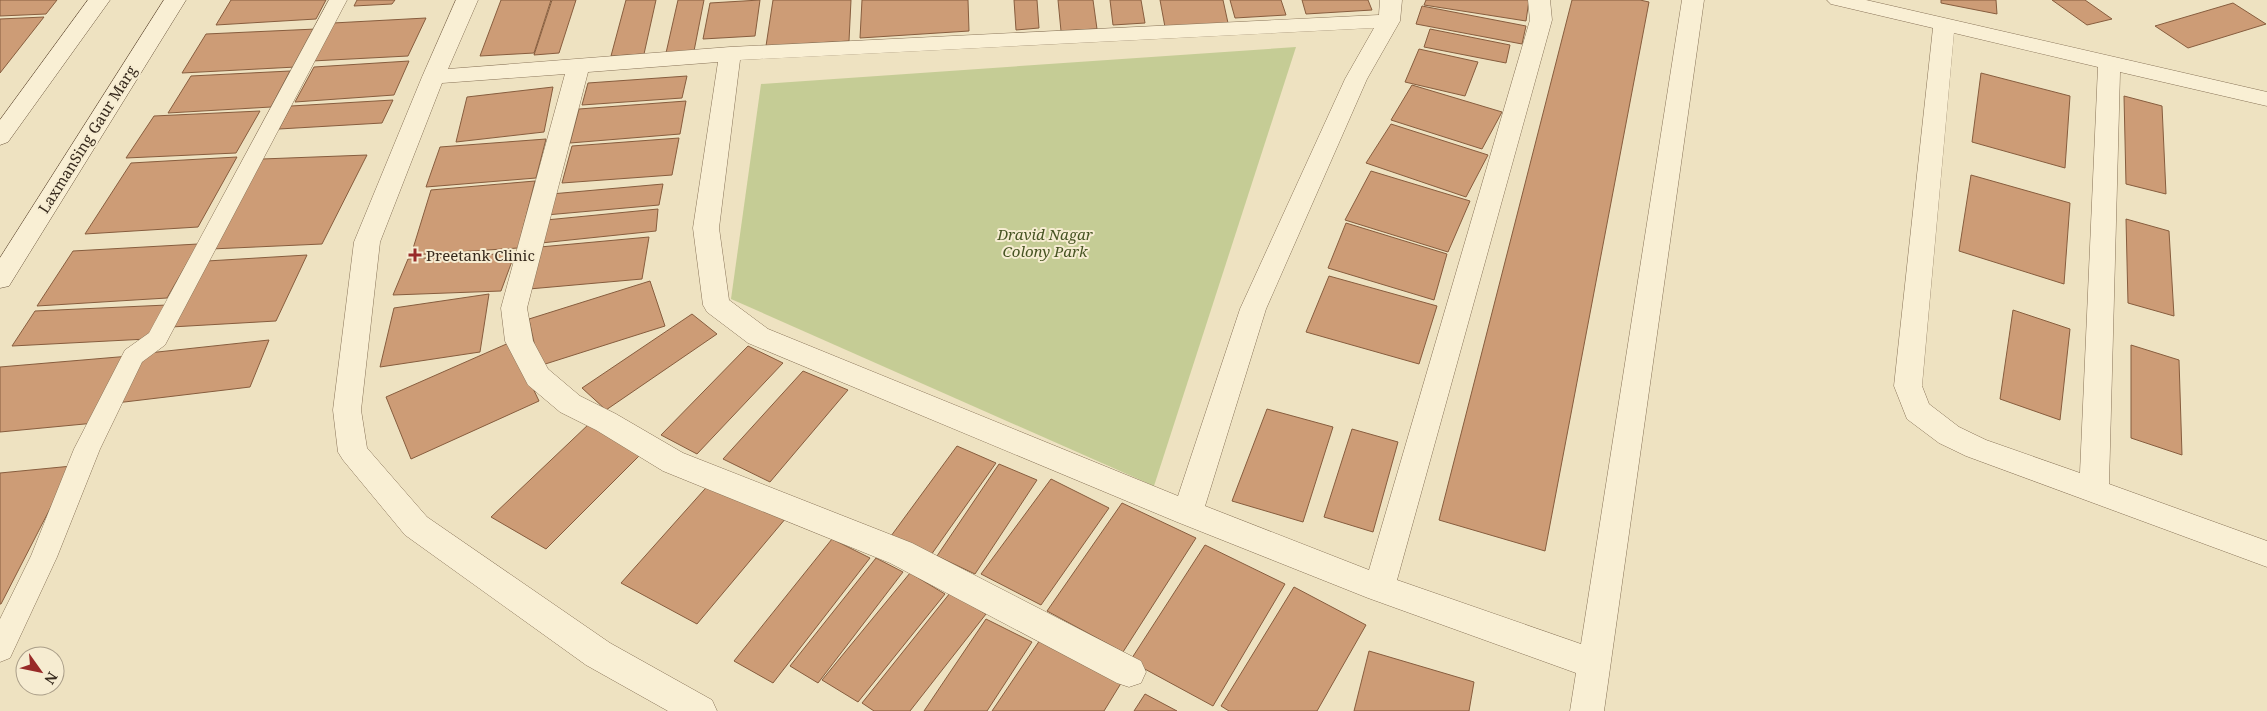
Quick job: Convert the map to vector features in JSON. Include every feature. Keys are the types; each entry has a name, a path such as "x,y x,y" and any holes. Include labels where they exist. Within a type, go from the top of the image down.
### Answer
{"street":[{"path":"0,137 99,0"},
{"name":"LaxmanSing Gaur Marg","path":"0,279 175,0"},
{"path":"467,0 433,78 368,242 347,410 353,452 416,526 598,654 700,711"},
{"path":"1379,588 1541,20 1539,0"},
{"path":"1587,711 1693,0"},
{"path":"1838,0 1914,8 1944,24 2267,99"},
{"path":"433,78 730,54 1390,10"},
{"path":"1188,513 1253,309 1356,79 1390,10"},
{"path":"1944,24 1908,386 1917,410 1949,434 1976,448 2267,554"},
{"path":"730,54 706,228 716,305 758,336 1188,513 1379,588 1594,664"},
{"path":"2094,491 2110,62"},
{"path":"578,66 514,308 519,341 538,377 570,404 606,422 673,462 901,553 1129,672"}],"lane":[{"path":"0,649 44,556 87,449 133,356 156,339 162,330 338,0"}],"green space":[{"name":"Dravid Nagar Colony Park","path":"1296,47 1154,486 731,299 761,84"}],"building":[{"path":"0,0 57,0 46,14 0,16"},
{"path":"231,0 326,0 316,19 216,25"},
{"path":"357,0 395,0 392,4 354,6"},
{"path":"501,0 551,0 534,53 480,56"},
{"path":"552,0 576,0 559,53 534,55"},
{"path":"626,0 656,0 644,54 611,56"},
{"path":"678,0 704,0 694,51 666,53"},
{"path":"760,0 755,36 703,39 710,3"},
{"path":"773,0 851,0 849,41 766,46"},
{"path":"862,0 968,0 969,31 860,38"},
{"path":"1014,0 1037,0 1039,28 1016,30"},
{"path":"1058,0 1093,0 1097,29 1061,31"},
{"path":"1110,0 1141,0 1145,23 1113,25"},
{"path":"1160,0 1223,0 1228,23 1165,27"},
{"path":"1230,0 1281,0 1286,15 1235,18"},
{"path":"1302,0 1368,0 1372,10 1306,14"},
{"path":"1426,0 1529,0 1526,21 1424,5"},
{"path":"1572,0 1640,0 1649,2 1545,551 1439,520"},
{"path":"1941,0 1996,0 1997,14 1941,3"},
{"path":"2052,0 2085,0 2112,19 2087,25"},
{"path":"2233,3 2266,24 2188,48 2155,26"},
{"path":"1422,6 1526,26 1522,44 1416,24"},
{"path":"44,17 0,73 0,19"},
{"path":"426,18 408,56 312,61 333,23"},
{"path":"316,29 296,67 182,73 206,34"},
{"path":"1430,29 1510,45 1506,63 1424,47"},
{"path":"1419,49 1478,62 1465,96 1405,82"},
{"path":"409,61 394,95 295,102 314,67"},
{"path":"290,71 271,107 168,113 191,76"},
{"path":"1981,73 2070,96 2065,168 1972,142"},
{"path":"687,76 682,98 582,105 588,83"},
{"path":"1412,85 1502,112 1482,149 1391,120"},
{"path":"553,87 544,132 456,142 467,97"},
{"path":"2124,96 2162,106 2166,194 2126,184"},
{"path":"393,100 382,123 279,129 291,106"},
{"path":"686,101 680,134 570,143 579,109"},
{"path":"260,111 236,153 126,158 154,116"},
{"path":"1391,124 1488,155 1466,197 1366,163"},
{"path":"679,138 672,175 562,183 572,146"},
{"path":"546,139 536,178 426,187 440,147"},
{"path":"367,155 322,244 211,249 262,159"},
{"path":"237,157 198,227 85,234 131,163"},
{"path":"1371,171 1470,201 1448,252 1345,220"},
{"path":"1971,175 2070,203 2064,284 1959,251"},
{"path":"535,181 518,248 411,255 431,190"},
{"path":"663,184 659,205 546,215 551,194"},
{"path":"658,209 656,231 541,243 546,220"},
{"path":"2126,219 2169,231 2174,316 2128,303"},
{"path":"1346,223 1447,254 1434,300 1328,268"},
{"path":"649,237 642,279 529,289 540,247"},
{"path":"198,244 167,298 37,306 73,251"},
{"path":"515,253 501,291 393,295 408,259"},
{"path":"307,255 276,321 171,327 207,261"},
{"path":"1329,276 1437,306 1419,364 1306,332"},
{"path":"650,281 665,326 539,366 529,319"},
{"path":"489,294 480,352 380,367 394,308"},
{"path":"167,305 147,339 12,346 35,311"},
{"path":"2013,310 2070,329 2060,420 2000,399"},
{"path":"692,314 717,334 606,410 582,388"},
{"path":"269,340 250,387 116,403 139,354"},
{"path":"511,342 539,401 411,459 386,397"},
{"path":"2131,345 2179,360 2182,455 2131,438"},
{"path":"748,346 783,363 697,454 661,435"},
{"path":"130,356 95,423 0,432 0,367"},
{"path":"803,371 848,390 770,482 723,459"},
{"path":"1267,409 1333,427 1303,522 1232,501"},
{"path":"590,423 644,451 546,549 491,517"},
{"path":"1352,429 1398,442 1373,532 1324,517"},
{"path":"957,446 996,463 931,555 891,536"},
{"path":"999,464 1037,480 975,574 937,556"},
{"path":"72,466 1,604 0,604 0,473"},
{"path":"1051,479 1109,508 1041,605 981,574"},
{"path":"712,481 786,518 697,624 621,583"},
{"path":"1122,503 1196,538 1123,652 1047,611"},
{"path":"832,539 870,558 773,683 734,661"},
{"path":"1205,545 1285,584 1213,706 1130,661"},
{"path":"876,558 903,572 818,683 790,666"},
{"path":"910,573 945,594 858,702 822,680"},
{"path":"1294,587 1366,625 1317,711 1229,711 1221,706"},
{"path":"950,593 986,614 910,711 874,711 862,703"},
{"path":"986,619 1032,642 987,711 924,711"},
{"path":"1042,637 1123,680 1104,711 992,711"},
{"path":"1369,651 1474,682 1469,711 1354,711"},
{"path":"1145,694 1177,711 1134,711"}],"place":[{"name":"Preetank Clinic","path":"415,255"}]}
